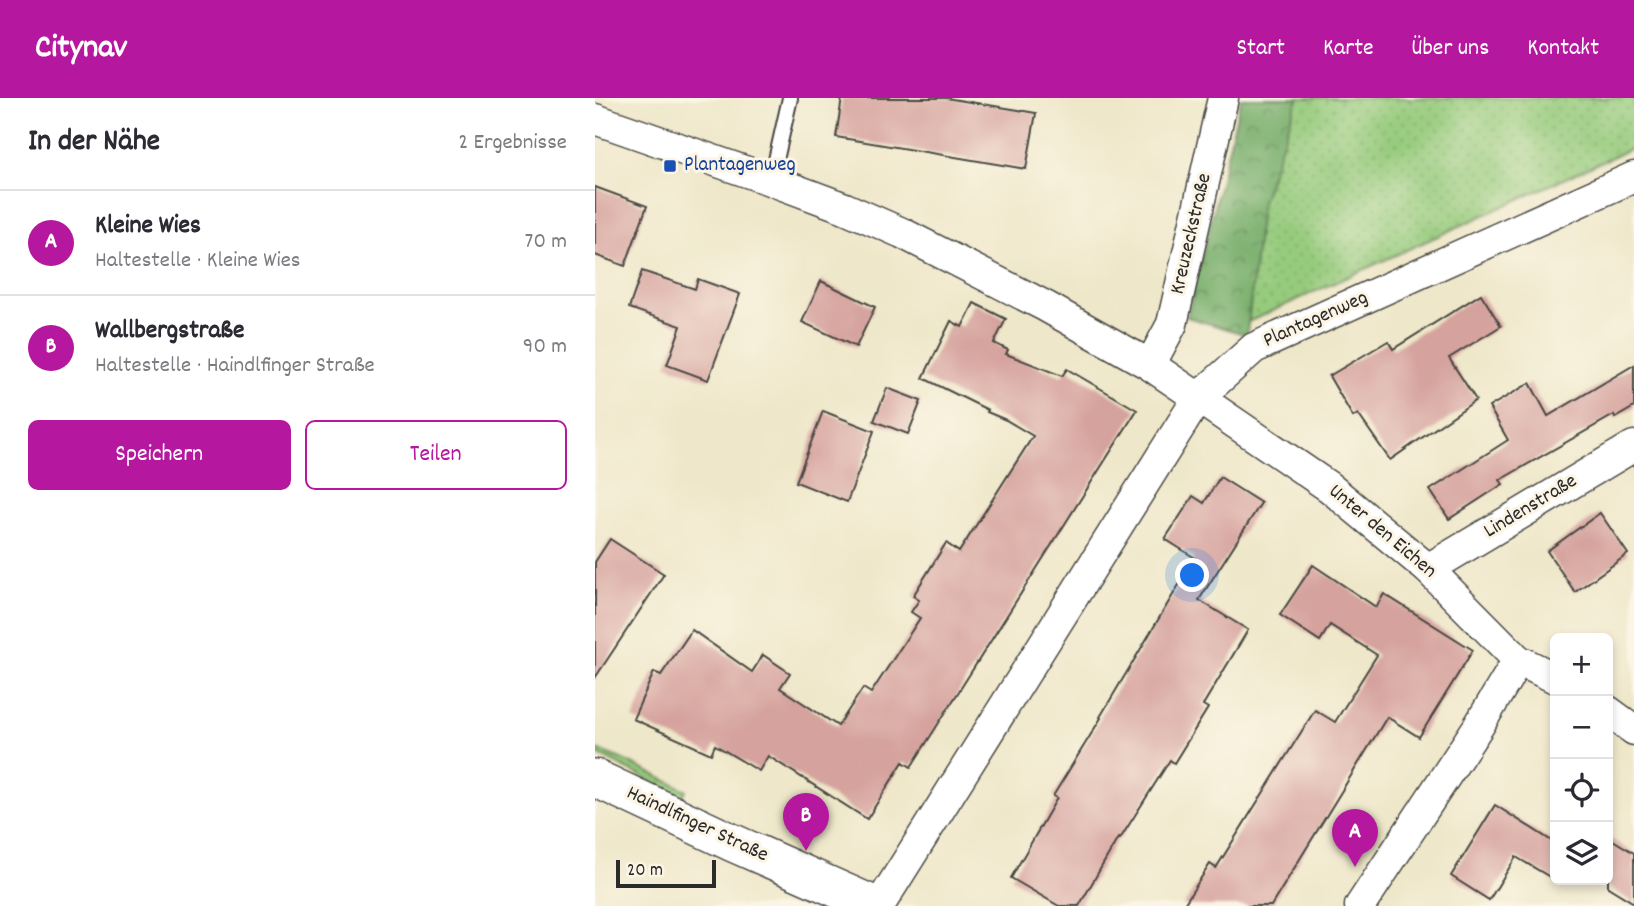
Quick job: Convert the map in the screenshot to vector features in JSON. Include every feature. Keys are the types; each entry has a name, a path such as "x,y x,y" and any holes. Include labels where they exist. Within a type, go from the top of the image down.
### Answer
{"street":[{"name":"Kreuzeckstraße","path":"1150,365 1172,324 1223,98"},
{"path":"595,119 845,208 965,263 1150,365 1198,398"},
{"name":"Plantagenweg","path":"878,906 1198,398 1254,348 1634,177"},
{"name":"Unter den Eichen","path":"1198,398 1329,487 1428,569 1518,660 1550,676"},
{"name":"Lindenstraße","path":"1428,569 1634,446"},
{"path":"1360,906 1478,727 1518,660"},
{"path":"1613,715 1634,730"},
{"name":"Haindlfinger Straße","path":"595,778 741,847 878,906"}],"lane":[{"path":"767,179 776,160 790,98"}],"green space":[{"path":"1241,98 1298,98 1261,204 1247,335 1187,317"},
{"path":"1298,98 1634,98 1634,147 1248,322 1261,204"},
{"path":"595,749 686,790 683,797 595,753"}],"building":[{"path":"842,98 946,98 1036,113 1026,169 836,137"},
{"path":"595,187 647,206 625,266 595,255"},
{"path":"642,271 695,289 698,279 740,294 708,380 667,365 681,326 629,308"},
{"path":"821,281 875,307 856,347 802,322"},
{"path":"1481,294 1501,326 1449,358 1476,400 1390,460 1358,414 1353,417 1329,376 1388,341 1393,349"},
{"path":"974,303 1006,319 994,343 1008,350 1006,354 1062,376 1067,369 1137,410 911,767 903,762 867,819 768,756 759,771 715,745 711,754 633,719 654,672 661,675 692,630 752,672 763,655 790,673 780,688 838,726 863,688 871,693 920,618 911,612 919,600 913,596 946,543 959,552 1033,436 923,378 951,321 962,327"},
{"path":"1634,365 1634,407 1615,418 1614,415 1500,480 1503,484 1449,519 1430,490 1508,440 1489,407 1530,383 1548,416"},
{"path":"887,388 921,401 908,434 874,421"},
{"path":"823,411 874,431 847,502 796,482"},
{"path":"1220,477 1261,503 1199,600 1248,630 1203,705 1208,708 1174,763 1170,760 1120,839 1118,838 1079,906 1059,906 1011,878 1057,798 1053,796 1195,558 1165,539 1193,496 1204,503"},
{"path":"1600,513 1628,554 1575,592 1547,551"},
{"path":"610,539 664,574 595,678 595,562"},
{"path":"1313,565 1376,607 1384,594 1473,650 1419,737 1387,717 1271,906 1183,906 1210,864 1216,868 1315,710 1335,722 1377,655 1330,625 1320,641 1280,615"},
{"path":"1495,805 1550,840 1550,877 1516,857 1489,900 1451,876"},
{"path":"1613,840 1634,853 1634,903 1608,887 1613,885"}],"place":[{"name":"Plantagenweg","path":"670,166"},
{"name":"Wallbergstraße","path":"806,851"},
{"name":"Kleine Wies","path":"1355,867"}]}
